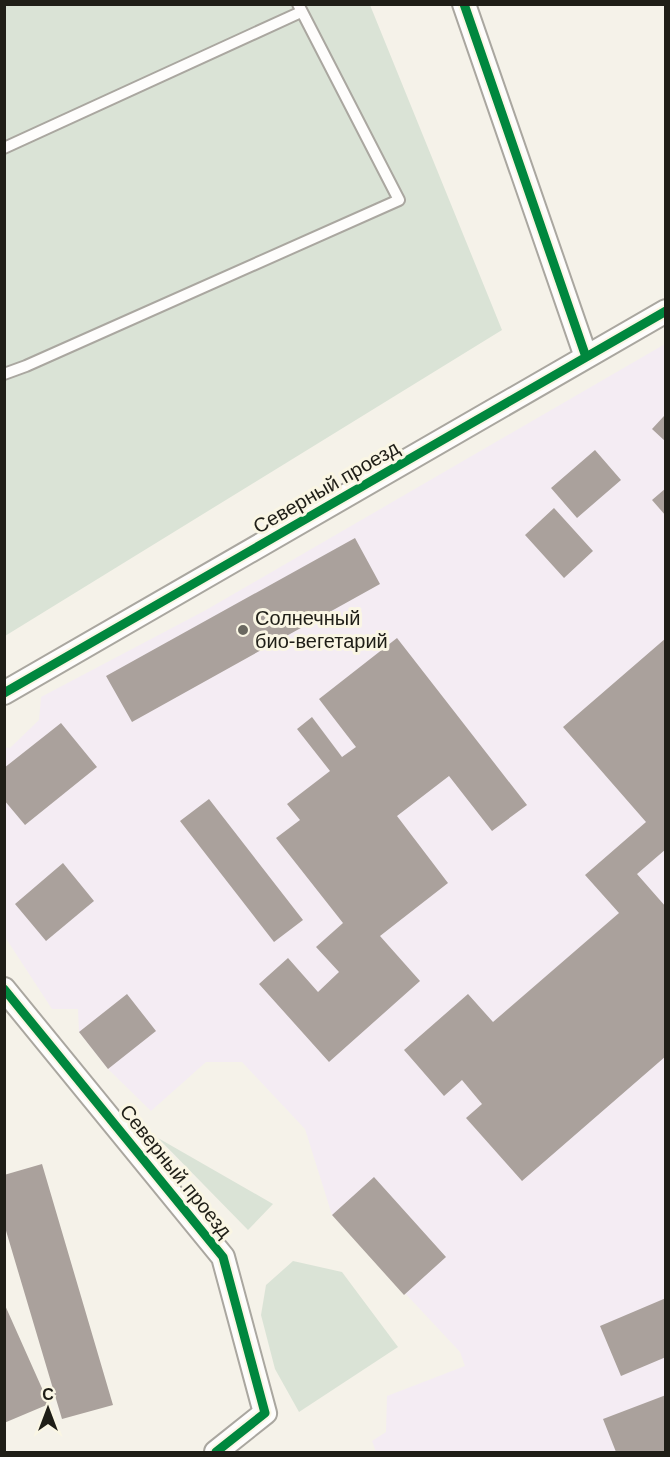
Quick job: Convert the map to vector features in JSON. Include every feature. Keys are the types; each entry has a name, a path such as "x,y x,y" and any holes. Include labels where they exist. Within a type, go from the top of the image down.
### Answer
{"street":[{"path":"464,4 586,357"},
{"name":"Северный проезд","path":"4,693 666,312"},
{"name":"Северный проезд","path":"4,989 223,1257 265,1413 216,1452"}],"lane":[{"path":"4,148 299,8 399,200 37,362 4,374"}],"shaded area":[{"path":"5,5 370,5 502,330 5,636"},
{"path":"665,344 665,1452 376,1452 372,1441 386,1432 387,1396 465,1366 460,1352 332,1215 305,1129 242,1062 206,1062 151,1111 108,1069 79,1032 78,1009 52,1009 5,937 4,747 10,748 39,720 41,697 206,610"},
{"path":"158,1138 273,1204 248,1230"},
{"path":"293,1261 342,1272 398,1347 299,1412 275,1369 261,1315 266,1285"}],"building":[{"path":"664,416 666,417 666,442 652,429"},
{"path":"595,450 621,480 577,518 551,488"},
{"path":"666,488 666,516 652,500"},
{"path":"554,508 593,551 564,578 525,535"},
{"name":"Солнечный био-вегетарий","path":"355,538 380,584 132,722 106,676"},
{"path":"397,638 527,805 492,831 449,776 397,816 448,883 380,936 420,981 329,1062 259,984 288,958 318,992 339,972 316,947 343,923 276,838 300,820 287,804 330,771 297,729 312,717 342,757 356,747 319,699"},
{"path":"666,638 666,849 637,874 666,907 666,1056 522,1181 466,1118 482,1104 462,1080 444,1096 404,1050 468,994 493,1022 619,913 585,875 646,822 563,727"},
{"path":"61,723 97,767 25,825 4,800 4,768"},
{"path":"209,799 303,920 274,942 180,821"},
{"path":"63,863 94,901 46,941 15,904"},
{"path":"127,994 156,1031 108,1069 79,1032"},
{"path":"42,1164 113,1405 62,1419 4,1224 4,1175"},
{"path":"374,1177 446,1257 404,1295 332,1215"},
{"path":"666,1298 666,1357 621,1376 600,1326"},
{"path":"4,1303 49,1404 4,1423"},
{"path":"666,1395 666,1452 616,1452 603,1419"}],"cycle path":[{"path":"464,4 586,357"},
{"path":"4,693 666,311"},
{"path":"4,989 223,1257 265,1413 216,1452"}],"place":[{"name":"Солнечный био-вегетарий","path":"243,630"}]}
